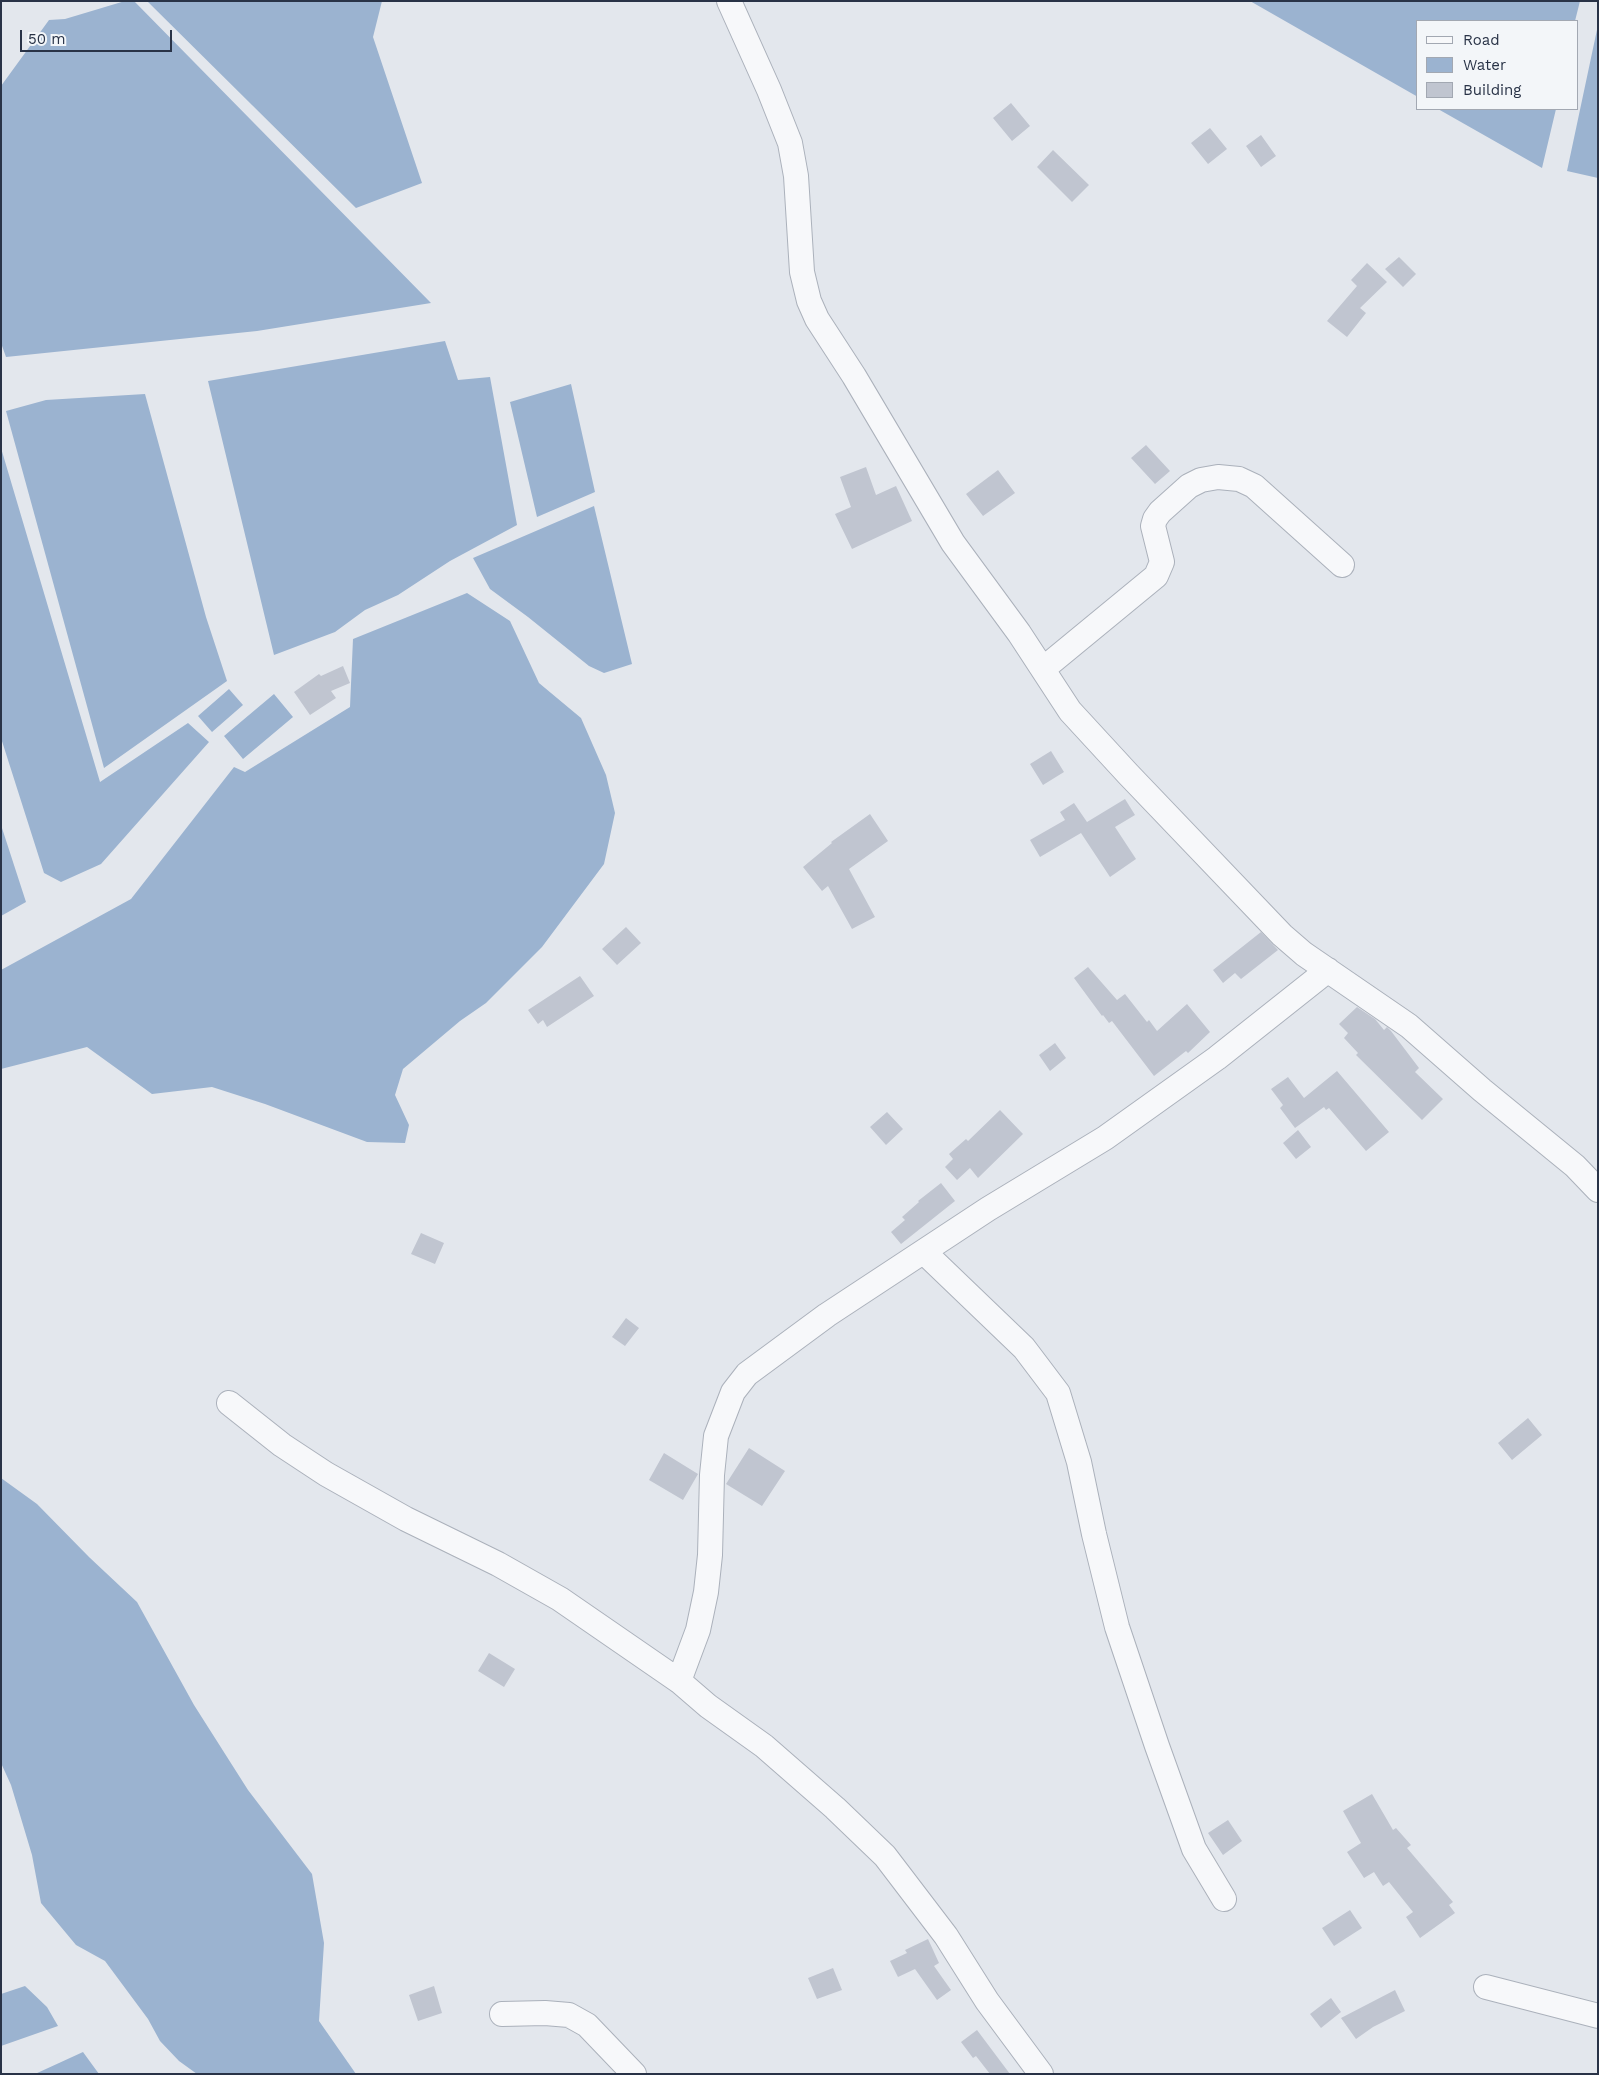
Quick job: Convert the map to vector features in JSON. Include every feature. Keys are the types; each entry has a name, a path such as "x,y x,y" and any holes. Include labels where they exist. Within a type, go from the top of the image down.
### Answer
{"street":[{"path":"729,1 769,90 790,143 796,176 802,272 809,301 817,319 854,376 953,543 985,585 1070,711 1254,907 1304,954 1409,1026 1482,1090 1575,1166 1598,1190"},
{"path":"1043,669 1156,576 1162,562 1153,526 1155,519 1188,486 1201,480 1218,477 1239,479 1254,486 1342,565"},
{"path":"679,1681 698,1630 706,1592 710,1555 712,1475 716,1436 734,1392 747,1374 803,1333 988,1209 1105,1138 1217,1058 1328,970"},
{"path":"924,1252 1024,1348 1058,1393 1079,1462 1094,1534 1117,1627 1194,1849 1224,1899"},
{"path":"229,1403 282,1445 326,1474 406,1519 498,1564 560,1599 679,1681 708,1706 764,1746 835,1808 885,1856 946,1936 987,2001 1041,2074"},
{"path":"1486,1987 1598,2016"},
{"path":"502,2014 545,2012 570,2015 587,2025 634,2074"}],"water":[{"path":"125,1 134,1 431,303 257,331 6,357 1,343 1,86 49,20 65,19"},
{"path":"382,1 373,37 422,183 356,208 148,2"},
{"path":"1250,1 1580,1 1575,20 1416,20 1416,96"},
{"path":"1598,25 1598,178 1567,171"},
{"path":"1440,110 1556,110 1542,168"},
{"path":"445,341 458,380 490,377 517,525 450,561 398,595 365,610 335,632 274,655 208,381"},
{"path":"571,384 595,492 537,517 510,402"},
{"path":"145,394 206,617 227,681 104,768 6,411 46,400"},
{"path":"1,448 100,782 188,723 209,742 101,864 61,882 44,873 1,738"},
{"path":"594,506 632,664 604,673 589,666 490,589 473,558"},
{"path":"467,593 510,621 539,683 581,718 606,775 615,813 604,864 542,947 486,1003 460,1021 403,1069 395,1095 409,1125 405,1143 367,1142 265,1104 212,1087 152,1094 87,1047 1,1069 1,970 131,899 234,767 245,772 350,707 353,639"},
{"path":"229,689 243,705 212,732 198,716"},
{"path":"274,694 293,717 243,759 224,736"},
{"path":"1,825 26,902 1,916"},
{"path":"1,1478 37,1504 137,1602 194,1705 248,1790 312,1874 324,1943 319,2021 356,2074 197,2074 179,2061 160,2041 148,2019 105,1961 76,1945 41,1903 32,1855 11,1785 1,1763"},
{"path":"25,1986 47,2007 58,2026 1,2046 1,1994"},
{"path":"83,2052 99,2074 35,2074"}],"building":[{"path":"1011,103 1030,126 1012,141 993,118"},
{"path":"1210,128 1227,149 1208,164 1191,143"},
{"path":"1261,135 1276,156 1261,167 1246,146"},
{"path":"1053,150 1089,185 1072,202 1037,167"},
{"path":"1399,257 1416,274 1403,287 1385,269"},
{"path":"1367,263 1387,282 1360,308 1366,313 1347,337 1327,321 1357,286 1351,280"},
{"path":"1146,445 1170,471 1155,484 1131,458"},
{"path":"866,467 876,495 896,486 912,521 852,549 835,514 851,507 840,477"},
{"path":"998,470 1015,493 983,516 966,494"},
{"path":"343,666 350,683 331,691 336,698 310,715 294,692 319,674 321,676"},
{"path":"1051,751 1064,772 1043,785 1030,764"},
{"path":"1125,799 1135,815 1115,827 1136,859 1110,877 1081,833 1040,857 1030,840 1065,820 1060,812 1074,803 1087,822"},
{"path":"870,814 888,841 849,869 875,917 852,929 828,886 822,891 803,867 831,842"},
{"path":"626,927 641,943 617,965 602,949"},
{"path":"1261,932 1278,950 1241,979 1235,973 1223,983 1213,970"},
{"path":"1088,967 1117,1000 1125,994 1147,1022 1149,1020 1157,1031 1187,1004 1210,1032 1188,1053 1186,1051 1154,1076 1112,1021 1109,1023 1102,1016 1074,978"},
{"path":"580,976 594,996 547,1027 543,1020 538,1024 528,1010"},
{"path":"1357,1007 1375,1019 1384,1030 1387,1027 1391,1031 1419,1068 1415,1072 1443,1099 1422,1120 1356,1055 1358,1053 1344,1038 1348,1033 1339,1024"},
{"path":"1055,1043 1066,1058 1050,1071 1039,1055"},
{"path":"1337,1071 1389,1132 1366,1151 1329,1108 1326,1110 1324,1107 1295,1128 1280,1108 1283,1105 1271,1089 1288,1077 1304,1098"},
{"path":"1000,1110 1023,1134 978,1178 970,1168 957,1180 945,1167 953,1159 949,1154 966,1139 968,1141"},
{"path":"887,1112 903,1129 886,1145 870,1127"},
{"path":"1298,1130 1311,1147 1296,1159 1283,1143"},
{"path":"941,1183 955,1201 901,1244 891,1232 905,1220 902,1217 918,1201"},
{"path":"421,1233 444,1243 435,1264 411,1254"},
{"path":"626,1318 639,1328 625,1346 612,1337"},
{"path":"1528,1418 1542,1435 1512,1460 1498,1443"},
{"path":"749,1448 785,1471 762,1506 726,1484"},
{"path":"664,1453 698,1474 683,1500 649,1480"},
{"path":"489,1653 515,1669 504,1687 478,1671"},
{"path":"1372,1794 1393,1830 1396,1828 1411,1845 1407,1848 1453,1902 1449,1905 1455,1913 1420,1938 1406,1917 1413,1912 1389,1882 1383,1886 1374,1872 1364,1878 1347,1852 1361,1843 1343,1811"},
{"path":"1228,1820 1242,1841 1223,1855 1208,1833"},
{"path":"1350,1910 1362,1928 1334,1946 1322,1928"},
{"path":"928,1939 939,1963 934,1966 951,1990 937,2000 915,1969 898,1977 890,1961 907,1953 905,1950"},
{"path":"833,1968 842,1990 817,1999 808,1978"},
{"path":"434,1986 442,2013 418,2021 409,1995"},
{"path":"1395,1990 1405,2011 1373,2027 1356,2039 1341,2018"},
{"path":"1331,1998 1341,2012 1321,2028 1310,2014"},
{"path":"977,2030 1010,2074 990,2074 976,2056 973,2058 961,2042"}]}
